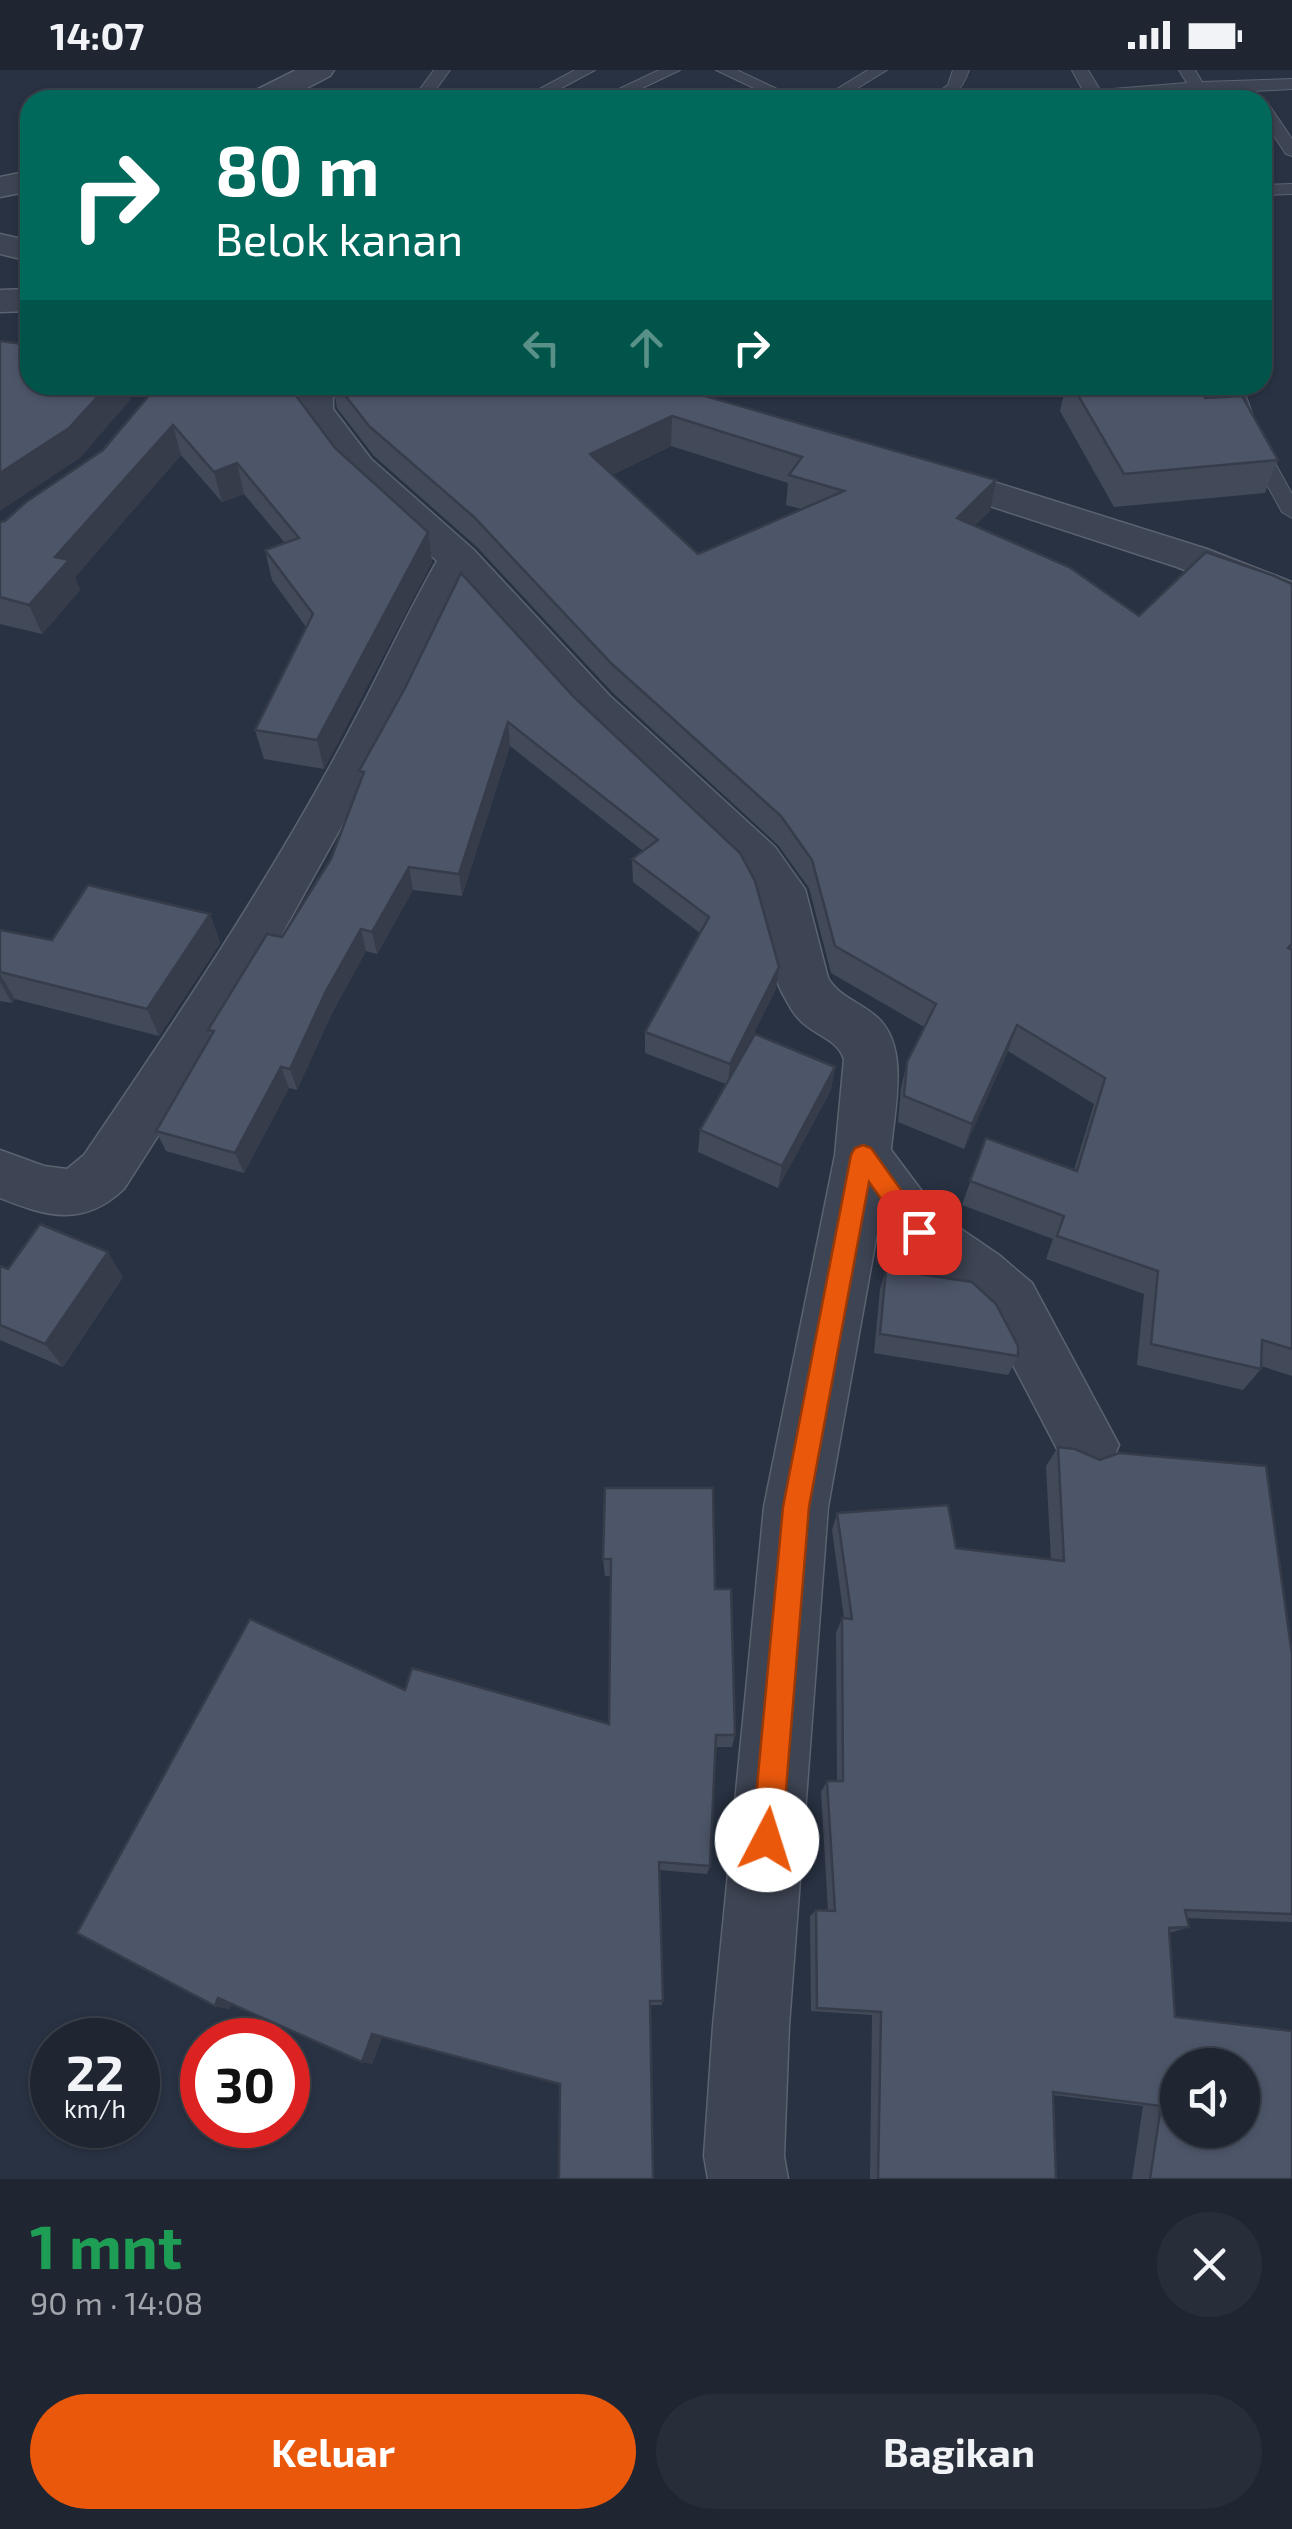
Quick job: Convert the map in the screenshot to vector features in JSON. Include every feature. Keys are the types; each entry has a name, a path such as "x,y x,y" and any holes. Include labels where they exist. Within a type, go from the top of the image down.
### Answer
{"street":[{"path":"281,90 318,70"},
{"path":"316,395 314,410 357,467 459,559 594,708 758,860 780,889 803,983 817,1005 860,1034 871,1060 863,1155 796,1507 752,2026 744,2156 748,2179"},
{"path":"881,458 1192,558 1292,598"},
{"path":"0,1174 70,1194 91,1187 104,1172 230,981 383,710 459,559"},
{"path":"863,1155 919,1232 1012,1302 1088,1445"}],"lane":[{"path":"547,90 587,70"},
{"path":"627,90 672,70"},
{"path":"724,70 769,90"},
{"path":"844,90 879,70"},
{"path":"1187,70 1197,88"},
{"path":"1188,90 1210,90"},
{"path":"1272,120 1292,151"},
{"path":"1236,395 1250,436 1292,512"}],"building":[{"path":"0,341 20,344 20,395 99,395 69,428 0,473"},
{"path":"150,395 295,395 335,448 428,532 317,740 255,730 313,614 265,550 299,538 237,463 214,472 173,425 55,557 69,560 29,605 0,597 0,522 103,450"},
{"path":"345,395 702,395 996,480 957,518 1069,567 1139,616 1206,552 1292,584 1292,944 1288,948 1292,950 1292,1349 1262,1340 1261,1369 1151,1344 1158,1271 1057,1236 1064,1216 970,1181 986,1138 1077,1171 1105,1078 1017,1025 972,1124 904,1096 907,1062 936,1004 835,946 812,860 781,816 612,664 474,517 369,426","holes":["672,416 802,457 789,475 844,491 698,554 590,454"]},
{"path":"1078,395 1242,396 1278,460 1124,474"},
{"path":"461,573 574,697 740,853 755,881 779,967 730,1064 645,1032 709,917 632,859 658,840 508,722 459,874 409,867 372,932 361,929 326,991 290,1069 281,1067 235,1153 156,1131 214,1031 208,1030 267,934 282,937 331,859 364,772 359,771"},
{"path":"88,885 210,914 147,1009 0,972 0,930 52,940"},
{"path":"755,1034 835,1067 782,1166 700,1130"},
{"path":"40,1224 108,1252 45,1344 0,1325 0,1266 8,1269"},
{"path":"886,1269 972,1282 996,1304 1018,1346 1018,1356 880,1334"},
{"path":"1058,1447 1075,1449 1100,1460 1119,1453 1266,1466 1292,1655 1292,1914 1185,1910 1189,1927 1169,1928 1175,2017 1292,2031 1292,2179 1150,2179 1160,2113 1160,2148 1260,2148 1260,2048 1160,2048 1160,2106 1053,2092 1056,2179 878,2179 881,2012 817,2008 816,1910 835,1911 827,1781 843,1781 842,1618 852,1619 837,1513 948,1505 956,1548 1064,1561"},
{"path":"605,1488 713,1488 715,1589 731,1589 735,1735 716,1735 710,1866 659,1862 663,2001 650,2001 653,2179 559,2179 560,2084 372,2034 362,2062 310,2039 310,2018 263,2018 218,1998 215,2006 77,1933 250,1619 405,1690 412,1668 609,1724 611,1559 603,1559"}],"route":[{"path":"767,1840 796,1507 863,1155 919,1232"}]}
